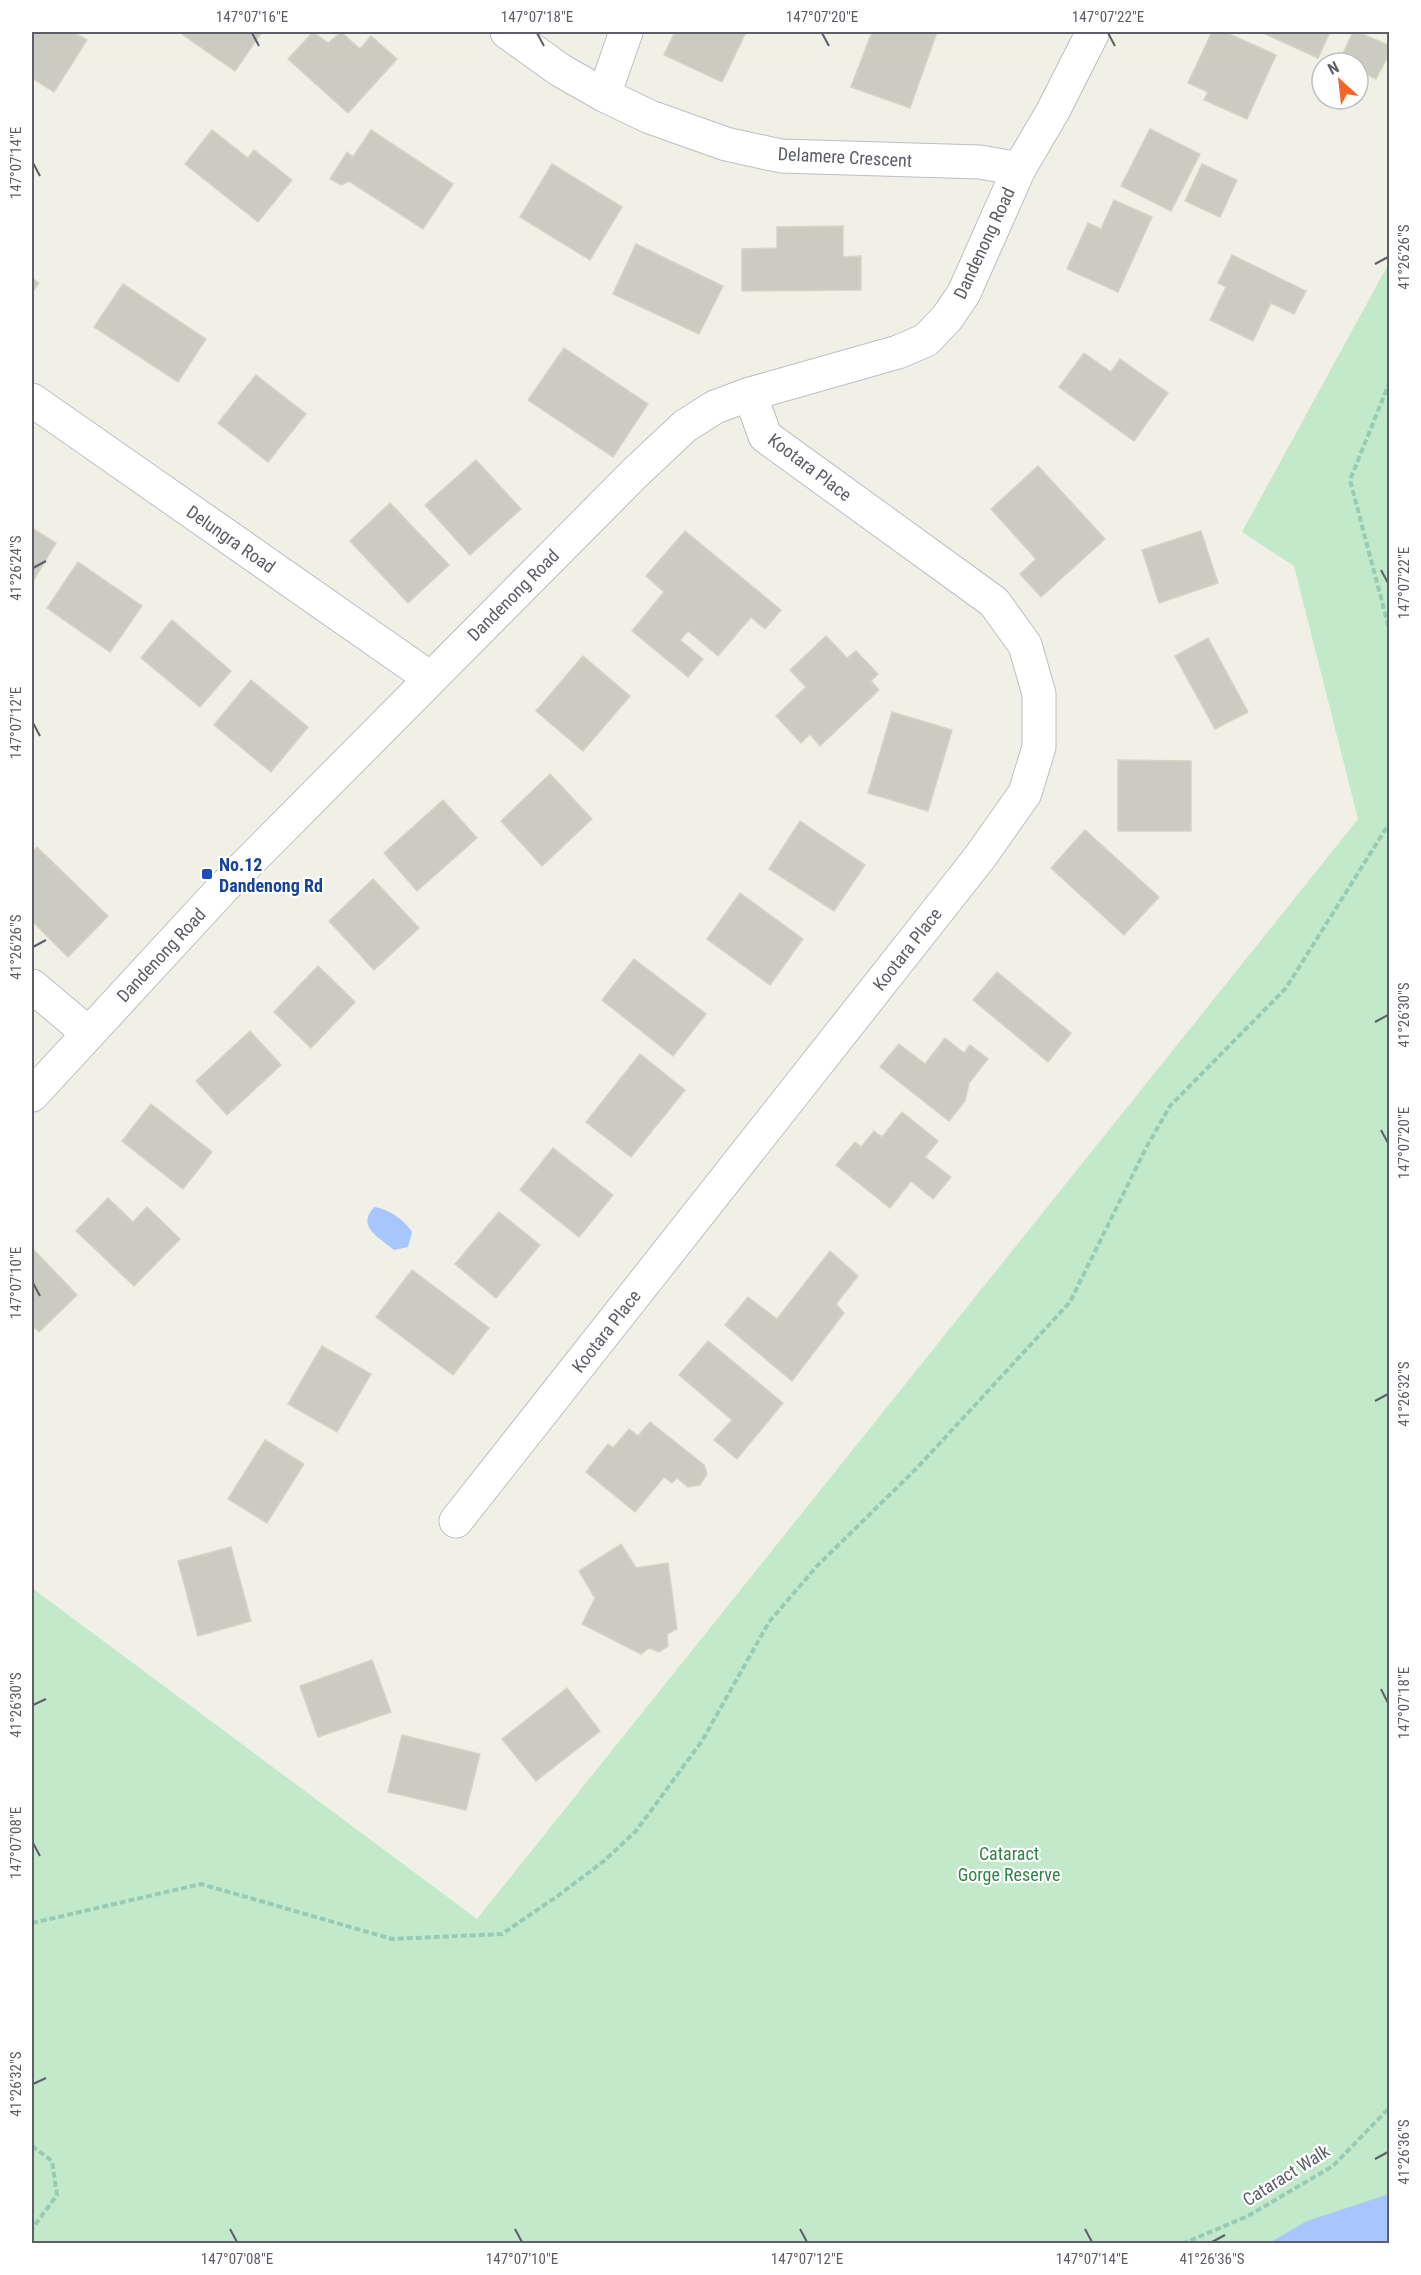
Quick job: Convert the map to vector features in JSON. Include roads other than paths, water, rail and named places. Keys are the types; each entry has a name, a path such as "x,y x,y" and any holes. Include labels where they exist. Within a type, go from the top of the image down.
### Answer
{"street":[{"name":"Delamere Crescent","path":"507,32 560,70 604,94 650,117 726,144 781,156 980,162 1019,169"},
{"path":"604,94 626,32"},
{"path":"1019,169 1053,111 1093,32"},
{"name":"Dandenong Road","path":"32,1095 223,888 634,472 685,426 715,407 750,394 898,352 926,340 947,318 964,293 1019,169"},
{"name":"Kootara Place","path":"456,1521 980,857 1025,793 1039,747 1039,694 1025,645 994,602 765,436 750,394"},
{"name":"Delungra Road","path":"32,400 430,678"},
{"path":"32,986 88,1034"}],"water":[{"path":"374,1207 395,1215 409,1227 412,1232 408,1247 394,1250 376,1236 368,1226 367,1220"},
{"path":"1389,2194 1389,2243 1269,2243 1307,2221"}],"place":[{"name":"No.12 Dandenong Rd","path":"207,874"}],"park label":[{"name":"Cataract Gorge Reserve","path":"1009,1863"}]}
